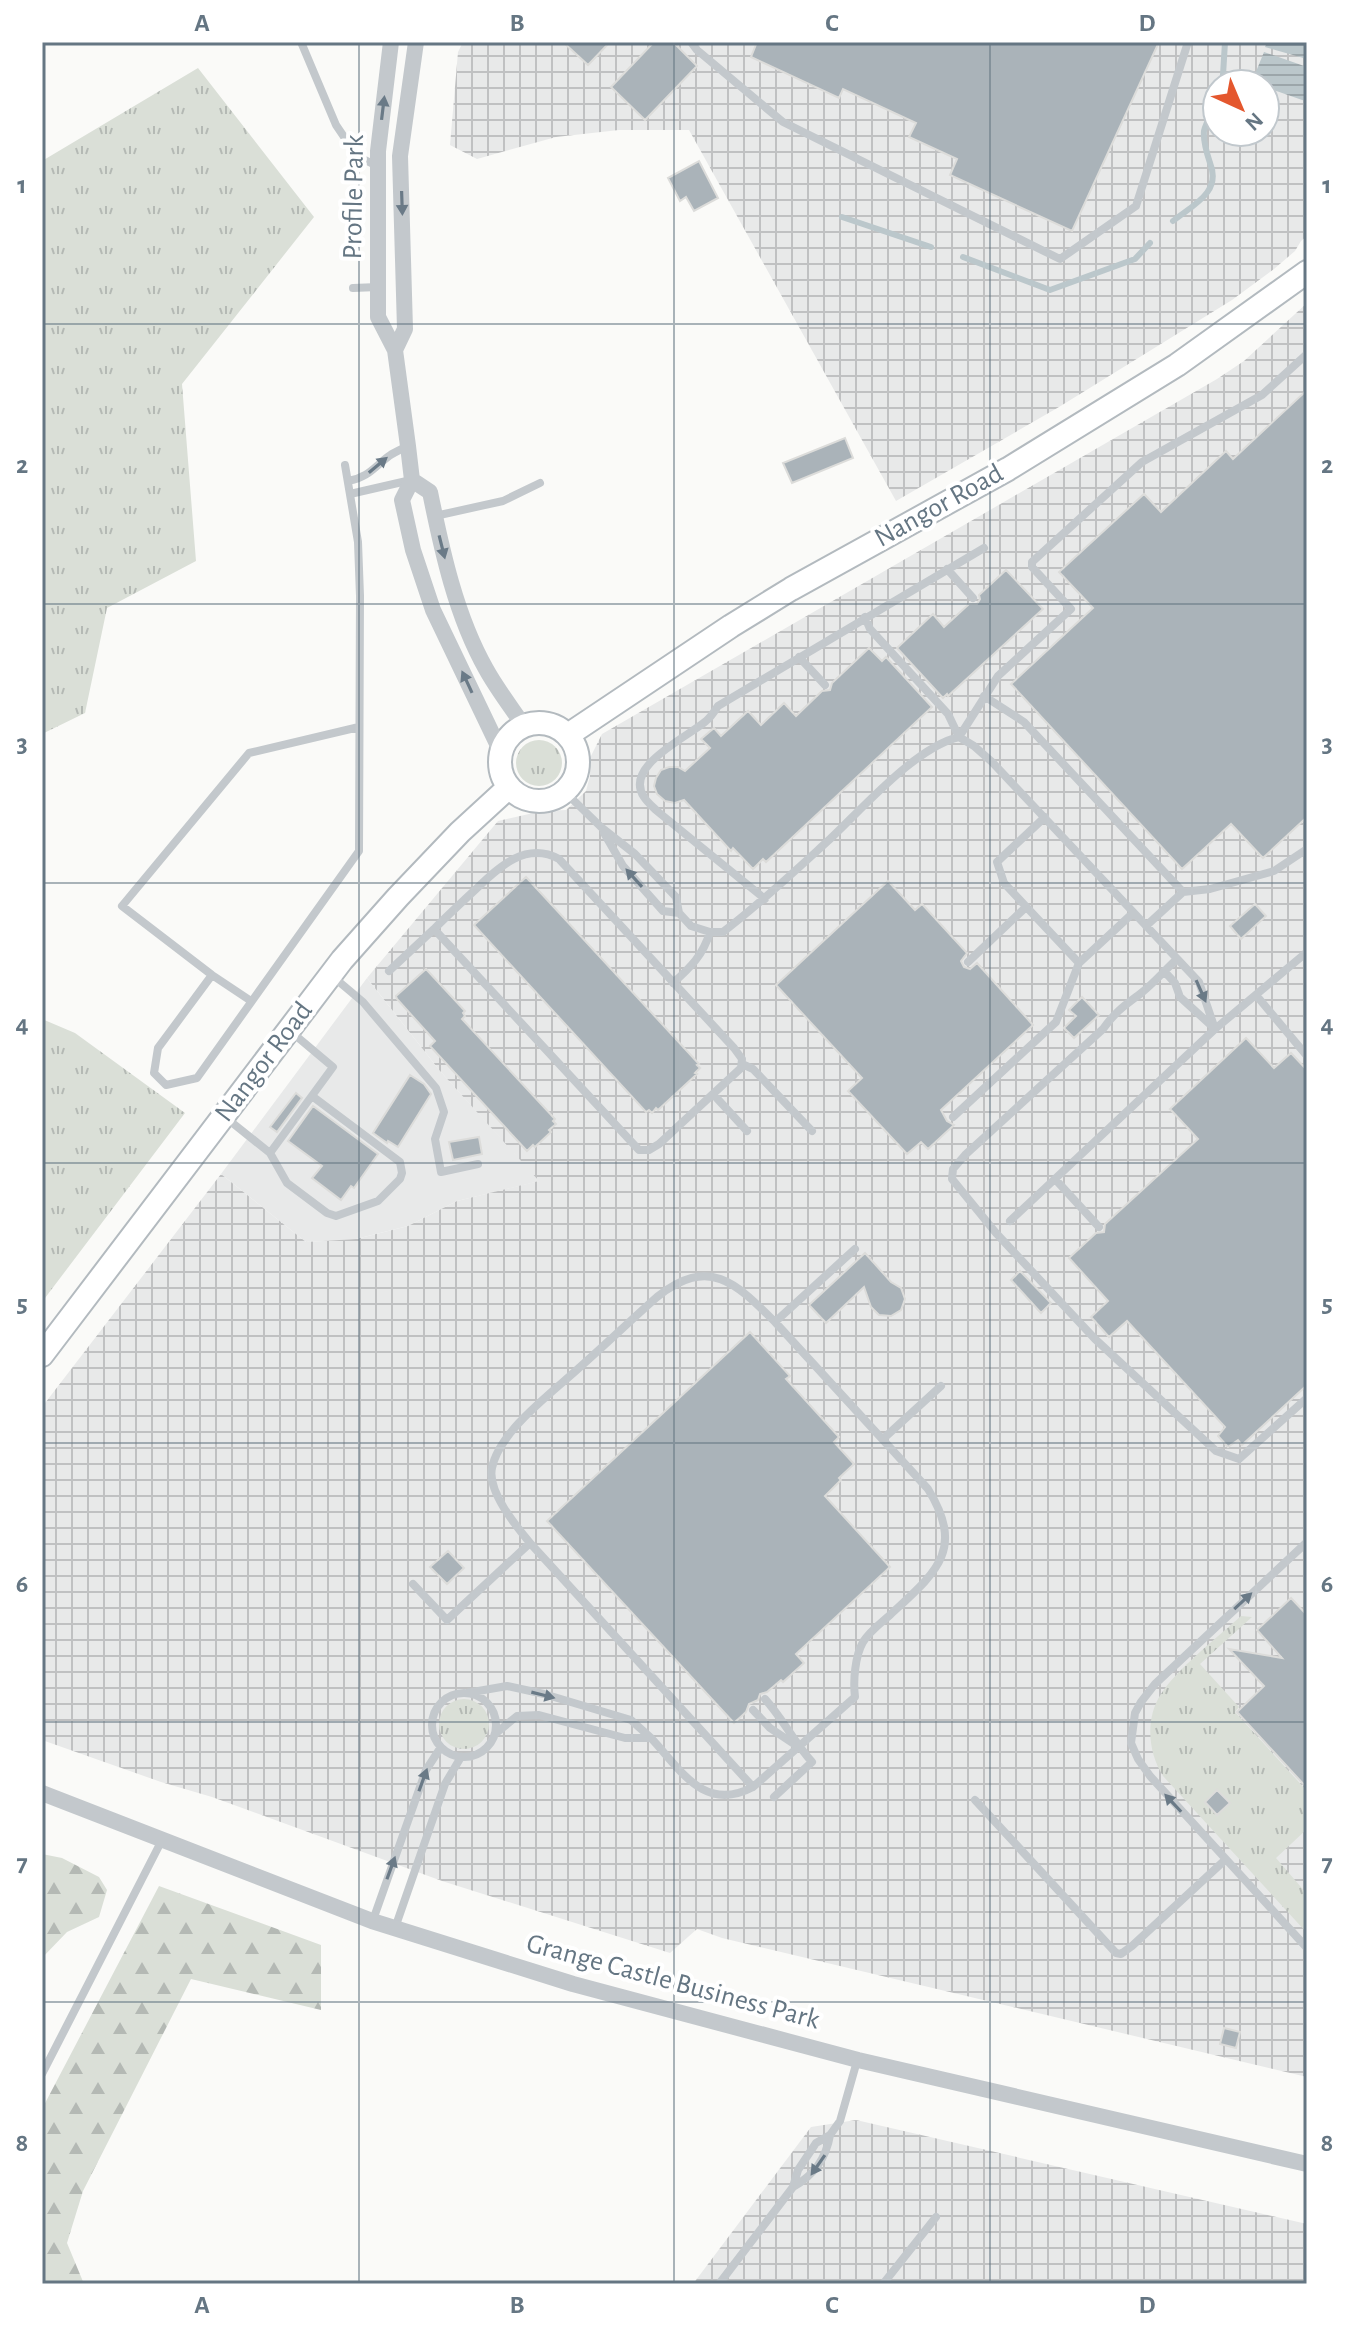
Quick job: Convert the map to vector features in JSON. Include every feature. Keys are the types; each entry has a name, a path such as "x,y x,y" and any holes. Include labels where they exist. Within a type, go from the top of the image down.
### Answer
{"main road":[{"name":"Nangor Road","path":"568,735 791,589 1008,469 1177,365 1307,272"},
{"path":"535,723 558,728 568,735 575,746 578,770 565,792 555,798 542,802 518,796 509,787 501,770 501,752 506,741 524,726 535,723"},
{"name":"Nangor Road","path":"42,1355 331,975 408,886 509,787"}],"street":[{"name":"Profile Park","path":"391,42 378,167 378,317 395,350 408,446 412,480 402,500 413,550 433,610 501,752"},
{"name":"Profile Park","path":"395,350 405,329 400,156 416,42"},
{"name":"Profile Park","path":"412,480 430,492 446,563 463,617 485,668 524,726"},
{"name":"Grange Castle Business Park","path":"42,1793 372,1921 587,1988 858,2060 1307,2164"}],"lane":[{"path":"301,42 336,125 357,156 378,167"},
{"path":"691,42 783,122 1060,259 1136,206 1188,42"},
{"path":"353,288 378,287"},
{"path":"565,792 602,828 635,854 676,897 679,913 691,926 723,932 765,899 912,762 946,740 959,737 998,676 1071,609 1032,567 1032,562 1142,462 1262,395 1307,354"},
{"path":"348,481 375,470 388,456 408,446"},
{"path":"212,975 158,1048 154,1073 166,1085 197,1078 359,851 358,542 345,465"},
{"path":"350,494 412,480"},
{"path":"435,516 503,501 540,483"},
{"path":"765,899 657,811 643,796 639,783 643,770 709,719 718,706 984,548"},
{"path":"947,569 973,598"},
{"path":"865,617 870,629 948,714 959,737 992,762 1199,982 1215,1029"},
{"path":"799,657 825,685"},
{"path":"984,696 1024,722 1183,892"},
{"path":"251,1001 122,906 249,753 359,727"},
{"path":"1045,817 997,862 1004,883 1079,963"},
{"path":"602,828 623,866 663,911 679,913"},
{"path":"1146,926 1183,892 1210,889 1274,871 1307,849"},
{"path":"389,971 503,864 520,856 549,853 559,859 734,1048 742,1064 655,1148 639,1150 434,929"},
{"path":"968,962 1026,907"},
{"path":"953,1117 1056,1022 1079,963 1133,913"},
{"path":"673,983 697,961 710,932"},
{"path":"1010,1221 1215,1029 1307,952"},
{"path":"1177,959 1140,994 1127,1001 1103,1029 965,1155 953,1169 952,1179 996,1233 1095,1339 1216,1451 1239,1459 1307,1398"},
{"path":"1164,971 1175,983 1180,997 1215,1029"},
{"path":"331,975 363,1002 436,1088 444,1112 435,1139 441,1172 478,1164"},
{"path":"1256,995 1307,1056"},
{"path":"270,1153 333,1067 288,1030"},
{"path":"742,1064 753,1069 812,1131"},
{"path":"713,1094 747,1131"},
{"path":"224,1115 270,1153 287,1183 327,1213 336,1216 378,1201 400,1179 400,1162 312,1096"},
{"path":"1055,1179 1099,1227"},
{"path":"775,1322 855,1249"},
{"path":"467,1693 487,1703 496,1723 495,1734 482,1752 472,1756 453,1756 441,1747 432,1728 438,1706 456,1694 507,1686 631,1720 696,1786 709,1794 725,1797 740,1794 753,1787 855,1697 853,1688 863,1642 927,1579 942,1557 945,1524 937,1503 922,1481 775,1322 724,1279 700,1276 676,1282 657,1297 523,1420 500,1447 491,1470 494,1490 530,1543 753,1787"},
{"path":"883,1439 941,1386"},
{"path":"1307,1542 1155,1684 1135,1713 1131,1743 1144,1768 1307,1948"},
{"path":"413,1584 447,1620 530,1543"},
{"path":"765,1699 812,1762 774,1797"},
{"path":"753,1710 770,1728 798,1746"},
{"path":"495,1734 517,1716 539,1715 625,1738 651,1738"},
{"path":"372,1921 426,1770 441,1747"},
{"path":"395,1929 445,1784 461,1757"},
{"path":"975,1800 1116,1953 1121,1954 1132,1946 1225,1860"},
{"path":"42,2074 163,1839"},
{"path":"719,2284 793,2187 798,2170 816,2143 830,2135 840,2121 858,2060"},
{"path":"793,2187 810,2177 828,2151 830,2135"},
{"path":"883,2284 936,2217"}],"shaded area":[{"path":"463,42 1307,42 1307,236 1295,251 1232,300 1059,407 896,501 689,130 619,130 556,137 477,159 450,145 458,52"},
{"path":"1267,42 1307,42 1307,59 1265,47"},
{"path":"1264,52 1307,67 1307,99 1305,101 1281,93 1281,68 1257,68"},
{"path":"1307,303 1307,2077 722,1938 697,1929 670,1953 442,1881 212,1797 42,1740 42,1407 221,1174 306,1242 356,1239 408,1226 457,1201 539,1181 440,1071 367,978 498,821 542,811 566,810 586,791 590,776 589,760 602,734 1217,379 1244,361"},
{"path":"367,978 440,1071 540,1181 457,1201 408,1226 356,1239 306,1242 221,1174"},
{"path":"856,2120 1307,2224 1307,2284 693,2284 811,2127"}],"green space":[{"path":"198,68 314,217 182,384 196,561 107,608 85,713 42,734 42,161"},
{"path":"539,740 556,746 562,763 556,780 539,786 522,780 516,763 522,746"},
{"path":"42,1019 75,1033 185,1113 42,1302"},
{"path":"1241,1616 1252,1617 1200,1664 1239,1707 1235,1712 1307,1791 1307,1829 1276,1858 1307,1894 1307,1933 1163,1776 1154,1757 1150,1735 1152,1714 1161,1694 1187,1664"},
{"path":"464,1699 481,1707 489,1724 481,1741 464,1749 447,1741 439,1724 447,1707"},
{"path":"42,1854 62,1858 99,1877 107,1890 99,1917 67,1932 42,1958"},
{"path":"159,1886 321,1945 321,2010 191,1979 83,2191 67,2243 84,2284 42,2284 42,2109"}],"building":[{"path":"563,42 610,42 588,65"},
{"path":"654,42 673,42 697,66 645,120 611,87"},
{"path":"757,42 1159,42 1072,231 950,175 957,159 909,137 916,123 843,89 839,98 751,57"},
{"path":"699,161 718,198 694,211 686,197 680,201 668,178"},
{"path":"1307,390 1307,817 1263,858 1231,824 1182,869 1011,684 1093,608 1059,572 1144,494 1161,512 1226,451 1233,459"},
{"path":"845,438 853,458 792,483 783,463"},
{"path":"1006,570 1043,609 943,698 897,648 933,614 944,627 969,604 977,604 979,595"},
{"path":"869,648 882,661 886,657 932,707 766,862 763,859 753,869 733,848 731,851 684,800 675,803 665,801 657,794 654,786 661,770 678,767 685,771 710,748 701,739 714,728 721,736 748,711 761,725 784,703 796,716 822,691 830,690 832,683"},
{"path":"526,877 699,1064 697,1074 658,1110 646,1112 474,925"},
{"path":"888,881 915,910 922,904 967,953 961,961 964,967 970,969 977,963 1033,1025 941,1110 947,1121 954,1125 928,1149 921,1142 907,1154 848,1091 862,1078 776,985"},
{"path":"1255,904 1266,916 1241,939 1230,926"},
{"path":"426,969 465,1011 462,1019 555,1119 556,1124 549,1130 551,1132 535,1147 533,1145 527,1151 430,1046 435,1041 397,999 396,996"},
{"path":"1082,997 1099,1015 1074,1038 1064,1028 1076,1016 1069,1010"},
{"path":"1246,1038 1274,1068 1291,1053 1307,1070 1307,1385 1242,1445 1238,1440 1228,1447 1218,1436 1225,1427 1127,1321 1109,1337 1091,1317 1108,1301 1069,1258 1096,1233 1104,1232 1105,1224 1198,1139 1170,1109"},
{"path":"410,1075 424,1084 431,1094 398,1147 373,1133"},
{"path":"296,1093 302,1098 277,1132 270,1127"},
{"path":"313,1106 378,1154 354,1188 351,1186 341,1200 312,1178 322,1166 288,1141"},
{"path":"479,1137 482,1154 453,1160 449,1142"},
{"path":"865,1253 891,1282 901,1288 905,1299 901,1310 891,1316 879,1315 871,1307 864,1287 826,1323 809,1305"},
{"path":"1020,1271 1051,1303 1041,1313 1011,1280"},
{"path":"750,1332 790,1376 786,1379 839,1437 834,1442 854,1464 825,1496 890,1567 796,1654 804,1663 783,1682 781,1680 760,1694 758,1700 749,1704 746,1712 734,1723 547,1521"},
{"path":"448,1551 464,1568 447,1584 430,1567"},
{"path":"1291,1598 1307,1615 1307,1788 1237,1712 1264,1686 1229,1649 1282,1658 1257,1630"},
{"path":"1217,1790 1230,1803 1217,1815 1205,1802"},
{"path":"1224,2028 1240,2032 1236,2048 1220,2044"}],"waterway":[{"path":"1223,68 1225,42"},
{"path":"1173,221 1209,190 1213,173 1206,148"},
{"path":"842,217 931,247"},
{"path":"963,257 1050,290 1135,259 1150,243"}]}
